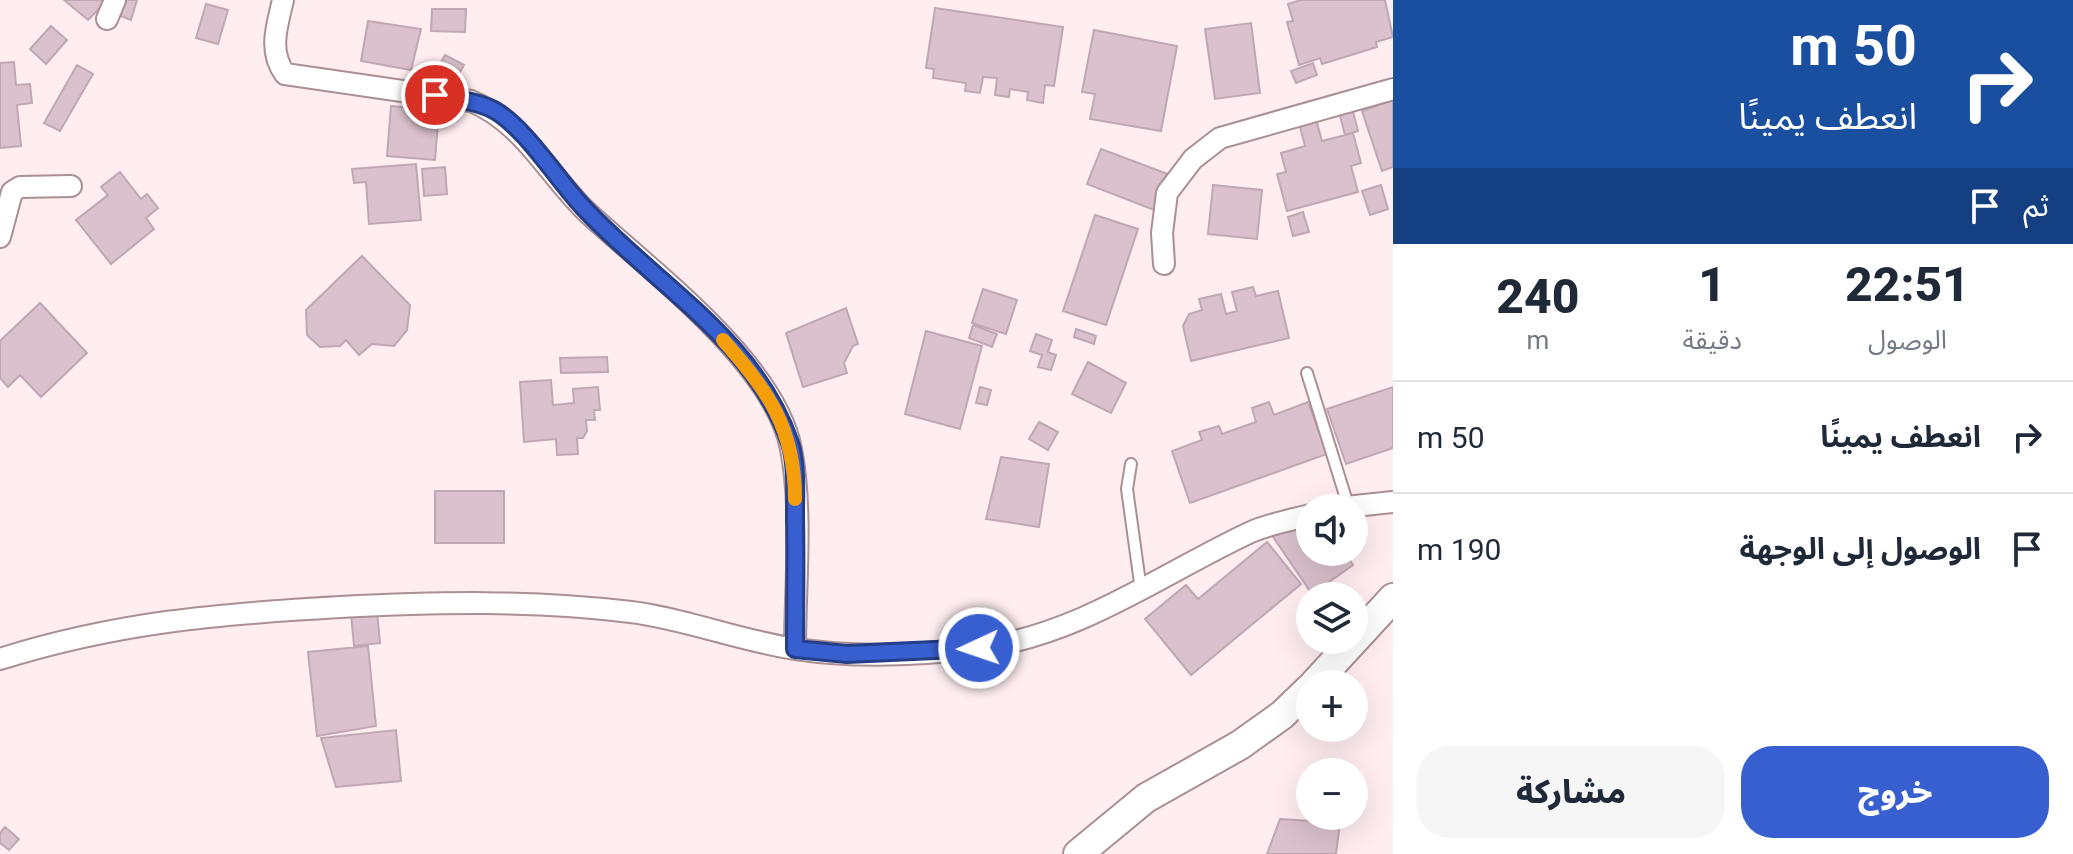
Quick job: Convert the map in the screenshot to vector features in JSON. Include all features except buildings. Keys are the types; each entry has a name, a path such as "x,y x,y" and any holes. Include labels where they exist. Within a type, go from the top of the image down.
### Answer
{"main road":[{"path":"1327,670 1393,598"},
{"path":"1078,854 1146,798 1240,745 1296,699"}],"street":[{"path":"283,0 275,39 276,57 285,74 459,99 496,111 586,210 686,299 750,370 776,407 791,447 795,484 795,649"},
{"path":"1164,264 1162,233 1167,193 1193,159 1220,138 1393,89"},
{"path":"0,237 12,192 20,187 71,186"},
{"path":"1368,504 1393,502"},
{"path":"0,659 103,630 183,617 464,601 558,603 654,615 795,649 847,654 979,648 1048,633 1141,592 1254,531 1296,519"}],"lane":[{"path":"1307,373 1339,494"},
{"path":"1131,464 1127,489 1141,592"}],"slow traffic":[{"path":"723,340 750,370 776,407 791,447 795,499"}],"route":[{"path":"435,95 471,101 496,111 515,128 586,210 686,299 750,370 776,407 791,447 795,484 795,649 847,654 979,648"}]}
